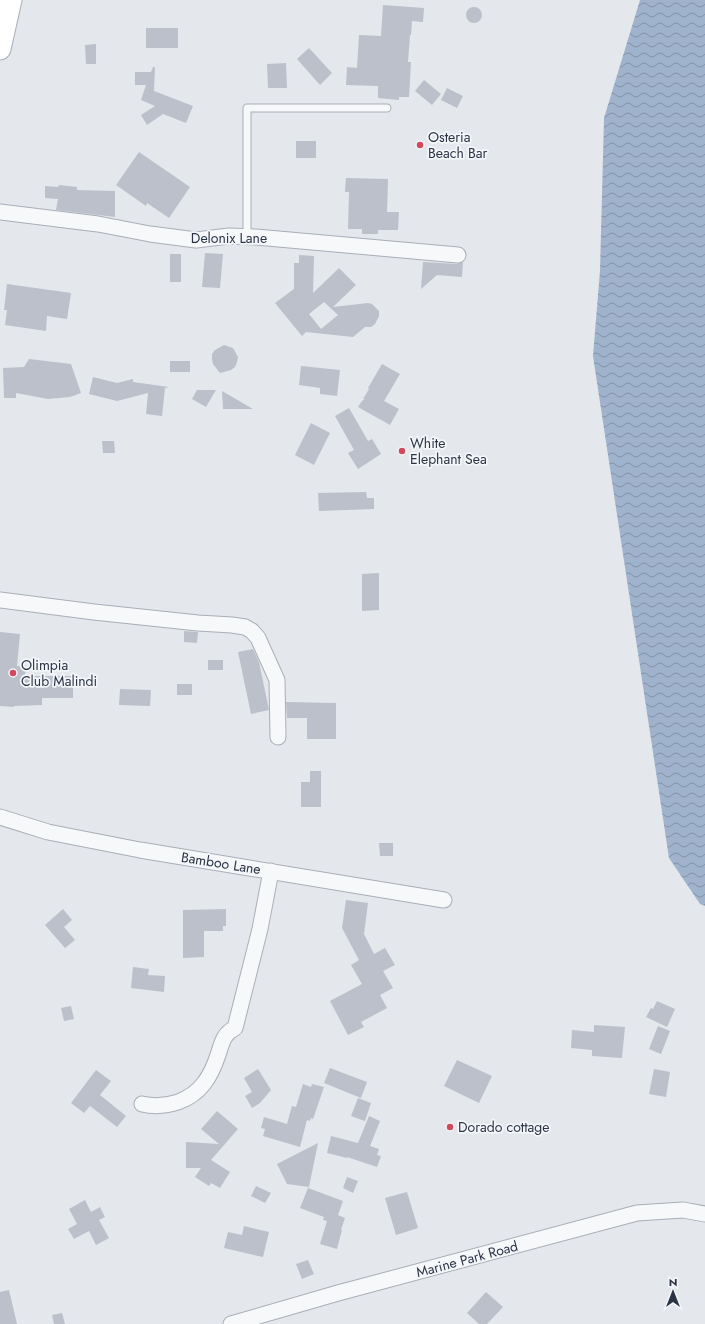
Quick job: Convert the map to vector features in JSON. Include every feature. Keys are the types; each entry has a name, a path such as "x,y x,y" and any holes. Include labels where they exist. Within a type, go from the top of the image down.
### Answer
{"street":[{"path":"0,49 11,0"},
{"name":"Delonix Lane","path":"0,212 98,224 150,234 196,240 229,236 247,236 458,255"},
{"path":"0,600 94,612 245,627 252,631 258,638 277,680 278,738"},
{"name":"Bamboo Lane","path":"0,817 48,832 140,850 444,900"},
{"path":"142,1104 164,1106 183,1100 194,1094 208,1079 226,1033 235,1028 260,929 272,871"},
{"name":"Marine Park Road","path":"231,1324 338,1293 637,1213 683,1210 705,1214"}],"lane":[{"path":"247,236 247,108 387,108"}],"water":[{"path":"640,0 705,0 705,906 700,904 669,858 593,356 600,271 604,118"}],"building":[{"path":"383,5 424,8 423,22 412,21 408,62 411,62 409,97 399,97 399,100 378,98 378,86 346,85 347,67 357,68 359,35 381,36"},
{"path":"474,7 480,9 482,15 480,21 474,23 468,21 466,15 468,9"},
{"path":"146,28 178,28 178,48 146,48"},
{"path":"96,44 96,64 86,64 85,45"},
{"path":"309,48 332,73 320,85 297,59"},
{"path":"286,63 287,88 268,88 267,64"},
{"path":"153,67 155,67 154,91 193,106 186,123 163,114 147,125 141,115 155,106 141,100 146,85 135,85 135,72 151,72"},
{"path":"424,80 441,94 432,105 415,91"},
{"path":"447,88 463,96 457,108 441,100"},
{"path":"296,141 316,141 316,158 296,158"},
{"path":"139,152 190,187 169,218 147,203 146,206 116,185"},
{"path":"346,178 388,179 387,212 399,212 398,230 378,230 378,234 362,234 362,229 348,229 349,192 345,192"},
{"path":"59,185 77,187 77,190 115,191 115,217 56,210 58,199 45,198 45,186 58,187"},
{"path":"205,253 223,254 220,288 202,287"},
{"path":"170,254 181,254 181,282 170,282"},
{"path":"299,255 314,256 313,293 339,268 356,285 333,307 368,303 372,304 379,311 379,316 375,324 371,327 365,327 353,337 306,332 302,336 275,303 294,289 294,263 299,263","holes":["324,302 338,315 321,329 309,314"]},
{"path":"423,262 457,264 463,262 462,277 437,275 421,289"},
{"path":"7,284 71,293 67,319 47,316 46,331 5,325 7,310 4,310"},
{"path":"224,345 233,348 238,357 235,367 231,370 220,373 213,364 212,354 215,350"},
{"path":"29,359 71,364 81,393 70,397 48,399 16,393 16,398 4,398 3,368 24,367"},
{"path":"170,361 190,361 190,372 170,372"},
{"path":"382,364 400,374 384,401 399,409 390,425 358,407 365,399 363,399 369,389 368,388"},
{"path":"301,366 340,370 337,396 320,394 320,388 299,385"},
{"path":"93,377 117,383 133,379 133,382 169,387 165,388 162,416 146,414 148,393 117,401 89,394"},
{"path":"197,390 216,390 206,407 192,399"},
{"path":"222,391 253,409 223,409"},
{"path":"349,408 368,441 372,439 381,454 358,469 348,453 354,450 335,416"},
{"path":"311,423 330,433 314,465 295,455"},
{"path":"102,441 114,441 115,453 103,453"},
{"path":"366,492 367,498 374,498 374,509 319,511 318,493"},
{"path":"379,573 379,610 362,611 362,574"},
{"path":"184,631 198,632 197,643 184,642"},
{"path":"0,632 20,634 17,666 26,667 25,676 73,676 73,698 42,698 42,705 14,707 0,706"},
{"path":"253,649 259,662 269,710 251,714 238,652"},
{"path":"208,660 223,660 223,670 208,670"},
{"path":"177,684 192,684 192,695 177,695"},
{"path":"120,689 151,690 150,706 119,705"},
{"path":"286,702 336,703 336,739 307,739 307,718 287,718"},
{"path":"310,771 321,771 321,807 301,807 301,782 310,782"},
{"path":"379,843 393,843 393,856 380,856"},
{"path":"346,900 368,903 364,934 374,954 385,948 395,965 383,971 393,988 380,995 387,1008 361,1022 364,1027 348,1035 330,1001 362,984 351,965 359,960 342,928"},
{"path":"63,909 72,920 64,927 75,940 65,948 45,925"},
{"path":"226,909 226,926 223,926 223,931 204,931 204,957 183,958 183,910"},
{"path":"133,967 149,969 148,975 165,976 164,992 131,988"},
{"path":"657,1001 675,1009 667,1027 646,1017 651,1008 653,1009"},
{"path":"71,1006 74,1019 64,1021 61,1008"},
{"path":"594,1025 625,1027 622,1058 592,1056 592,1050 571,1048 572,1030 594,1032"},
{"path":"658,1026 670,1031 661,1054 649,1049"},
{"path":"457,1060 492,1076 479,1103 444,1086"},
{"path":"330,1068 367,1082 361,1098 324,1083"},
{"path":"258,1069 271,1090 260,1103 252,1108 245,1096 252,1092 244,1078"},
{"path":"654,1069 670,1072 666,1097 649,1094"},
{"path":"96,1070 111,1081 100,1095 126,1116 117,1127 90,1106 84,1113 71,1103"},
{"path":"303,1084 311,1087 312,1084 324,1087 313,1119 311,1118 310,1121 307,1120 300,1147 263,1136 265,1129 261,1128 264,1117 287,1124 292,1106 296,1107"},
{"path":"358,1098 371,1103 365,1121 351,1116"},
{"path":"217,1111 238,1129 211,1160 230,1172 220,1188 211,1183 209,1186 195,1177 201,1168 186,1168 186,1142 219,1144 201,1129"},
{"path":"369,1116 380,1121 370,1146 379,1149 377,1155 381,1156 377,1167 347,1157 327,1153 331,1136 358,1143"},
{"path":"318,1143 309,1187 287,1184 277,1164"},
{"path":"347,1177 358,1181 353,1193 343,1188"},
{"path":"256,1186 271,1193 265,1203 251,1196"},
{"path":"308,1188 343,1201 338,1215 345,1218 337,1249 320,1244 327,1221 323,1220 324,1217 300,1208"},
{"path":"407,1192 418,1228 396,1235 385,1198"},
{"path":"85,1200 91,1212 100,1207 105,1217 99,1220 109,1238 96,1245 89,1231 74,1239 68,1229 77,1224 69,1209"},
{"path":"244,1226 269,1232 263,1257 224,1248 228,1232 242,1235"},
{"path":"308,1260 314,1274 302,1279 296,1264"},
{"path":"9,1290 17,1324 0,1324 0,1292"},
{"path":"486,1292 503,1307 487,1324 479,1324 467,1313"},
{"path":"62,1313 65,1324 54,1324 52,1315"}],"place":[{"name":"Osteria Beach Bar","path":"420,145"},
{"name":"White Elephant Sea","path":"402,451"},
{"name":"Olimpia Club Malindi","path":"13,673"},
{"name":"Dorado cottage","path":"450,1127"}]}
